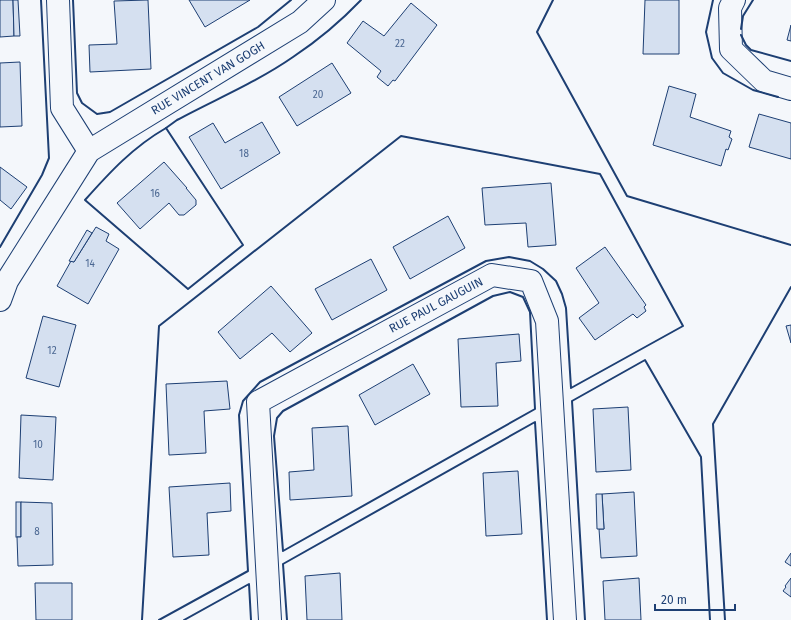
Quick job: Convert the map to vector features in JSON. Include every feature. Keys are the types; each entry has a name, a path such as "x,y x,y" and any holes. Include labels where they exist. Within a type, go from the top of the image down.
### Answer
{"street":[{"path":"58,0 62,108 89,151"},
{"name":"RUE VINCENT VAN GOGH","path":"0,300 7,281 89,151 300,22 324,0"},
{"path":"734,0 730,8 731,48 764,81 791,89"},
{"name":"RUE PAUL GAUGUIN","path":"270,620 258,402 492,275 531,281 547,321 565,620"}],"building":[{"path":"0,0 13,0 14,36 0,37"},
{"path":"13,0 18,0 20,36 14,36"},
{"path":"148,0 151,69 90,72 89,45 117,44 114,1"},
{"path":"189,0 250,0 205,27"},
{"path":"645,0 679,0 679,54 643,54"},
{"path":"411,3 437,25 395,81 393,80 388,86 377,77 381,71 347,43 363,21 384,36"},
{"path":"791,25 791,41 787,40"},
{"path":"20,62 22,126 0,127 0,63"},
{"path":"332,63 351,93 297,126 279,97"},
{"path":"669,86 696,94 690,117 731,131 729,137 732,139 728,150 726,149 721,166 653,145"},
{"path":"759,114 791,123 791,159 749,147"},
{"path":"262,122 280,153 221,189 189,137 213,123 225,143"},
{"path":"164,162 196,200 196,205 184,215 179,215 169,203 140,229 117,203"},
{"path":"0,167 27,187 11,209 0,200"},
{"path":"551,183 556,245 528,247 526,223 485,225 482,188"},
{"path":"448,216 465,248 410,279 393,247"},
{"path":"96,227 109,234 106,241 119,249 88,304 57,286 71,261 74,262"},
{"path":"87,230 92,233 74,262 69,261"},
{"path":"605,247 646,305 644,307 646,311 637,318 633,314 595,340 579,318 599,303 576,268"},
{"path":"371,259 387,290 332,320 315,289"},
{"path":"271,286 312,333 290,352 272,333 240,359 218,332"},
{"path":"43,316 76,325 59,387 26,378"},
{"path":"791,325 791,343 786,326"},
{"path":"519,334 521,361 496,363 498,406 461,407 458,339"},
{"path":"413,364 430,394 375,425 359,395"},
{"path":"227,381 230,409 204,411 206,453 169,455 166,384"},
{"path":"628,407 631,470 596,472 593,409"},
{"path":"21,415 56,417 53,480 19,478"},
{"path":"348,426 352,496 290,500 289,472 314,470 312,428"},
{"path":"518,471 522,534 486,536 483,473"},
{"path":"230,483 231,511 207,513 209,555 173,557 169,487"},
{"path":"634,492 637,556 601,558 599,529 604,529 602,494"},
{"path":"596,494 602,494 604,529 597,529"},
{"path":"16,502 21,502 21,537 16,537"},
{"path":"21,502 52,503 53,565 18,566 17,537 21,537"},
{"path":"791,553 791,566 785,562"},
{"path":"340,573 342,620 307,620 305,576"},
{"path":"639,578 641,620 605,620 603,581"},
{"path":"791,578 791,597 783,591"},
{"path":"35,583 72,583 72,620 36,620"}],"wall":[{"path":"0,247 42,175 49,158 41,0"},
{"path":"73,0 77,93 82,103 97,114 110,112 258,27 291,0"},
{"path":"166,128 177,120 251,82 302,51 337,23 361,0"},
{"path":"553,0 537,32 627,196 791,245"},
{"path":"713,0 706,32 712,58 723,73 753,90 778,97"},
{"path":"741,29 743,16 753,0"},
{"path":"741,35 746,45 751,50 791,61"},
{"path":"166,128 243,245 188,289 85,200 132,152 154,135 166,128"},
{"path":"142,620 159,326 401,136 600,174 683,326 571,388 566,308 556,281 543,269 530,261 509,257 486,261 260,382 243,401 239,415 248,571 159,620"},
{"path":"725,620 713,424 791,287"},
{"path":"510,292 523,297 530,312 535,409 283,551 274,436 277,418 283,411 493,296 510,292"},
{"path":"585,620 572,401 645,360 701,457 710,620"},
{"path":"287,620 283,564 535,422 547,620"},
{"path":"184,620 249,584 251,620"}]}
